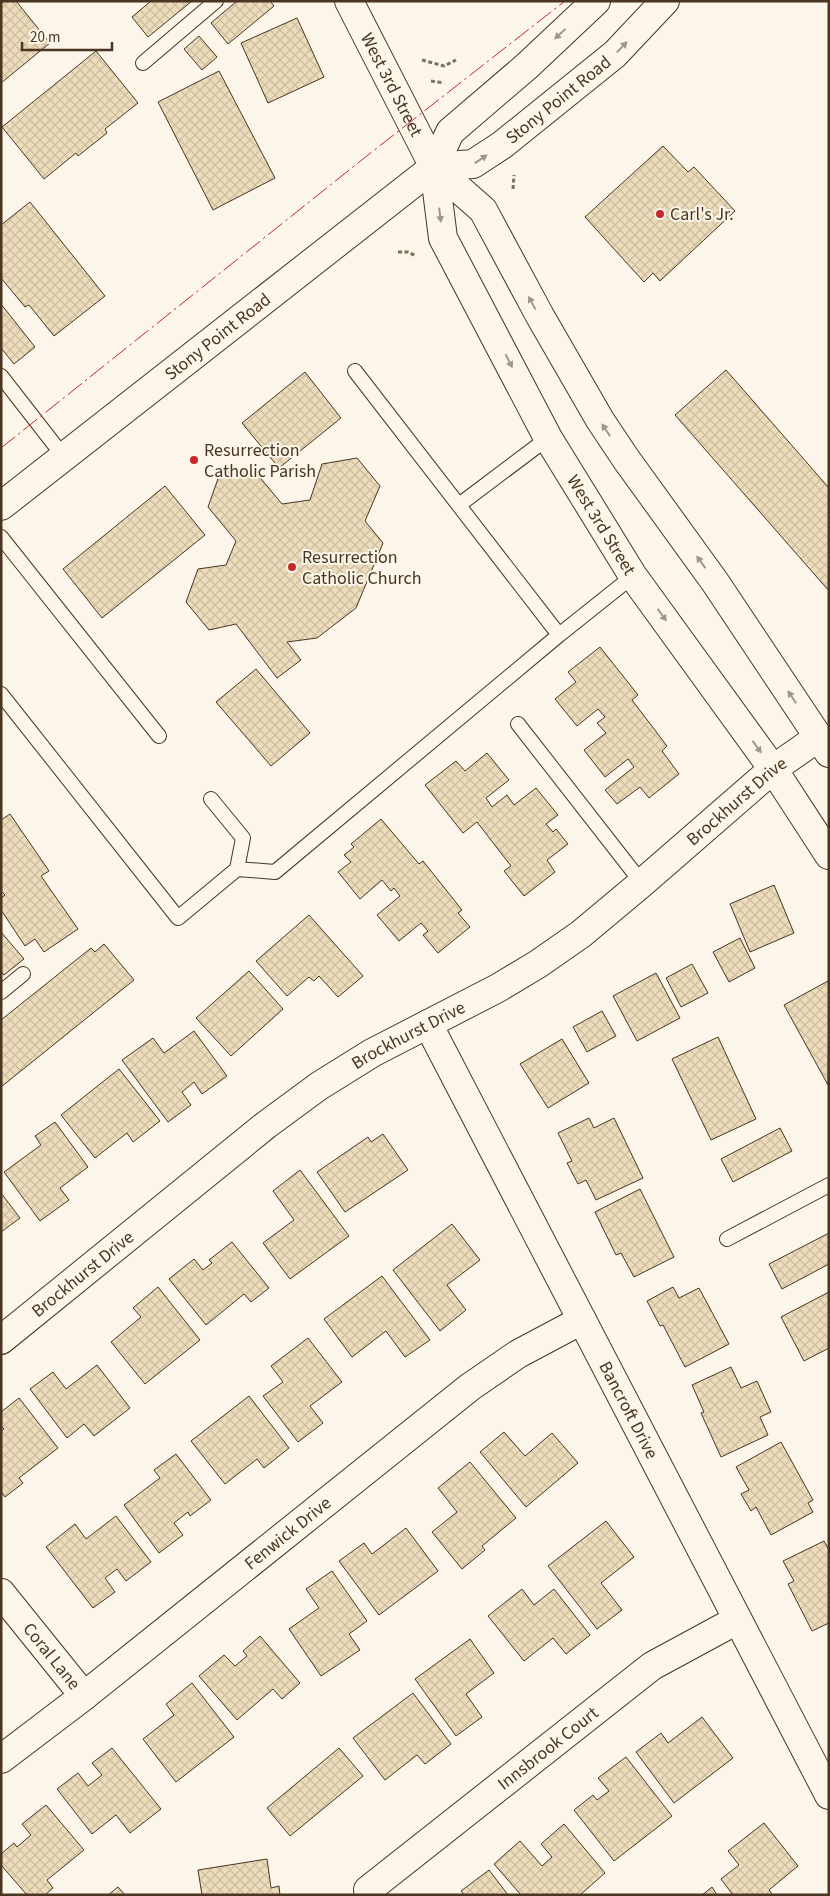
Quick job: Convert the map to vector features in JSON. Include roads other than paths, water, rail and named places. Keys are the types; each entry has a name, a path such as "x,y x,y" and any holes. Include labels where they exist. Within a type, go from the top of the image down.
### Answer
{"street":[{"name":"West 3rd Street","path":"349,1 434,167 443,238 548,438 633,576 773,769 829,855"},
{"name":"Stony Point Road","path":"1,506 434,167 450,132 527,66 596,1"},
{"name":"Stony Point Road","path":"434,167 473,164 502,145 615,54 665,1"},
{"name":"West 3rd Street","path":"434,167 483,210 540,316 600,420 715,582 824,745"},
{"name":"Brockhurst Drive","path":"1,1340 266,1125 319,1086 372,1053 498,988 538,964 581,934 642,884 773,769 824,745"},
{"name":"Bancroft Drive","path":"428,1024 736,1620 829,1795"},
{"name":"Fenwick Drive","path":"1,1759 84,1696 470,1387 518,1354 582,1320"},
{"name":"Coral Lane","path":"1,1593 84,1696"},
{"name":"Innsbrook Court","path":"368,1890 652,1666 736,1620"}],"lane":[{"path":"143,63 216,1"},
{"path":"355,371 559,635"},
{"path":"1,376 64,457"},
{"path":"459,505 548,438"},
{"path":"1,537 159,736"},
{"path":"236,869 275,872 559,635 633,576"},
{"path":"1,694 178,918 236,869 243,838 212,799"},
{"path":"518,724 642,884"},
{"path":"1,992 23,974"},
{"path":"727,1239 829,1185"}],"place":[{"name":"Carl's Jr.","path":"660,214"},
{"name":"Resurrection Catholic Parish","path":"194,460"},
{"name":"Resurrection Catholic Church","path":"292,567"}]}
